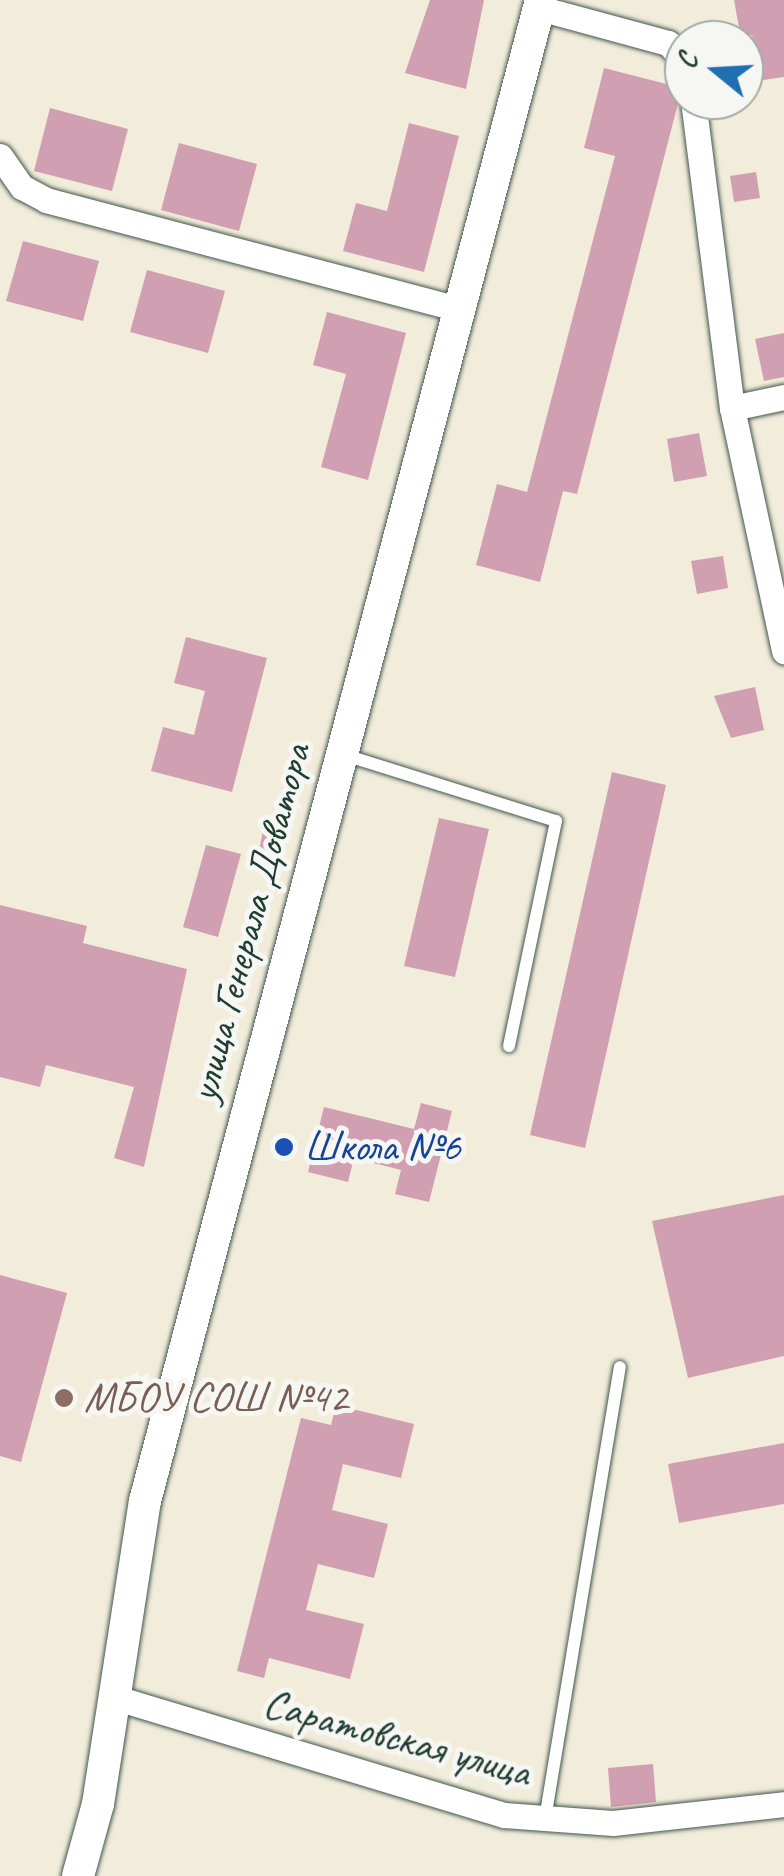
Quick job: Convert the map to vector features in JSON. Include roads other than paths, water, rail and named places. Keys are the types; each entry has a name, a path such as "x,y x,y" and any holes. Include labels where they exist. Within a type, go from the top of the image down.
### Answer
{"street":[{"path":"540,4 664,42"},
{"name":"улица Генерала Доватора","path":"78,1876 113,1698 145,1501 540,4"},
{"path":"696,120 732,408 784,650"},
{"path":"0,156 46,200 458,310"},
{"path":"732,408 784,397"},
{"name":"Саратовская улица","path":"113,1698 458,1806 545,1819 684,1819 784,1804"}],"lane":[{"path":"340,753 556,821 509,1046"},
{"path":"545,1819 620,1367"}],"place":[{"name":"Школа №6","path":"284,1147"},
{"name":"МБОУ СОШ №42","path":"64,1398"}]}
